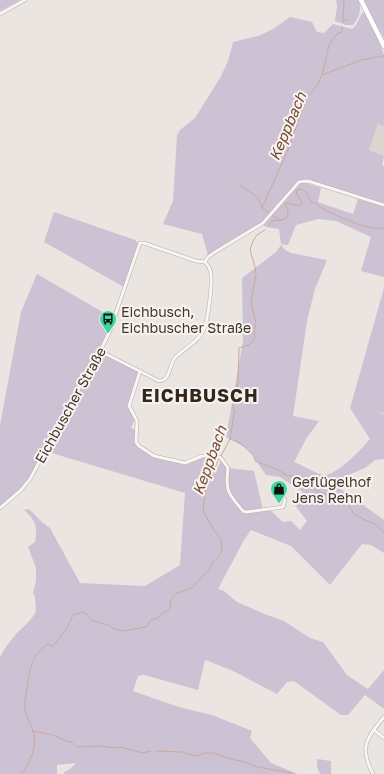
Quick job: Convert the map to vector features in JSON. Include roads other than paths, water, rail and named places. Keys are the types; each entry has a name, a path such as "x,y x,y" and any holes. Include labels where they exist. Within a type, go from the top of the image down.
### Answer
{"street":[{"path":"0,14 25,0"},
{"path":"361,0 384,46"},
{"path":"100,351 159,381 166,378 177,355 193,343 203,331 210,300 211,275 208,265 204,262 215,252 263,223 299,182 308,181 384,205"},
{"name":"Eichbuscher Straße","path":"0,508 21,490 30,479 100,351 109,333 140,243 144,243 196,261 204,262"},
{"path":"140,371 129,406 137,422 136,442 139,446 154,456 185,463 202,456 217,456 228,468 226,484 227,490 243,511 246,512 283,507 285,500"},
{"path":"373,774 365,755 368,738 384,717"},
{"path":"374,730 384,738"}],"waterway":[{"name":"Keppbach","path":"343,22 344,0"},
{"name":"Keppbach","path":"343,21 348,19"},
{"name":"Keppbach","path":"268,212 262,208 288,150 306,99 318,84 322,75 329,45 337,34 342,32 342,27"},
{"path":"322,75 361,60 384,56"},
{"path":"240,185 258,198 262,207"},
{"path":"281,220 288,216 286,203 299,206 302,202 296,193 297,190 301,189 306,191 311,202 337,216 354,223 370,227 384,228"},
{"name":"Keppbach","path":"269,226 271,221 281,220 273,216"},
{"name":"Keppbach","path":"221,456 230,439 235,412 233,408 238,382 239,348 249,345 255,338 254,332 256,323 251,302 256,274 250,250 257,235 265,230"},
{"path":"230,439 239,442 252,454"},
{"path":"254,456 255,461 286,475 299,477 314,483 314,489 317,491 345,501 354,514 375,524 384,532"},
{"name":"Keppbach","path":"21,774 30,760 34,748 34,736 25,711 25,705 30,670 38,652 49,644 53,646 66,630 73,615 83,612 93,621 122,631 146,627 151,620 158,618 162,613 169,609 171,606 170,603 175,594 192,588 210,569 213,562 221,554 222,545 220,538 203,511 205,492 219,458"},
{"path":"33,731 53,735 71,742 77,747 121,747 142,753 151,751"},
{"path":"156,751 182,752 196,756 204,753 213,753 258,767 291,773"}],"place":[{"name":"Eichbusch, Eichbuscher Straße","path":"108,334"},
{"name":"Geflügelhof Jens Rehn","path":"279,504"}],"district":[{"name":"EICHBUSCH","path":"200,395"}]}
